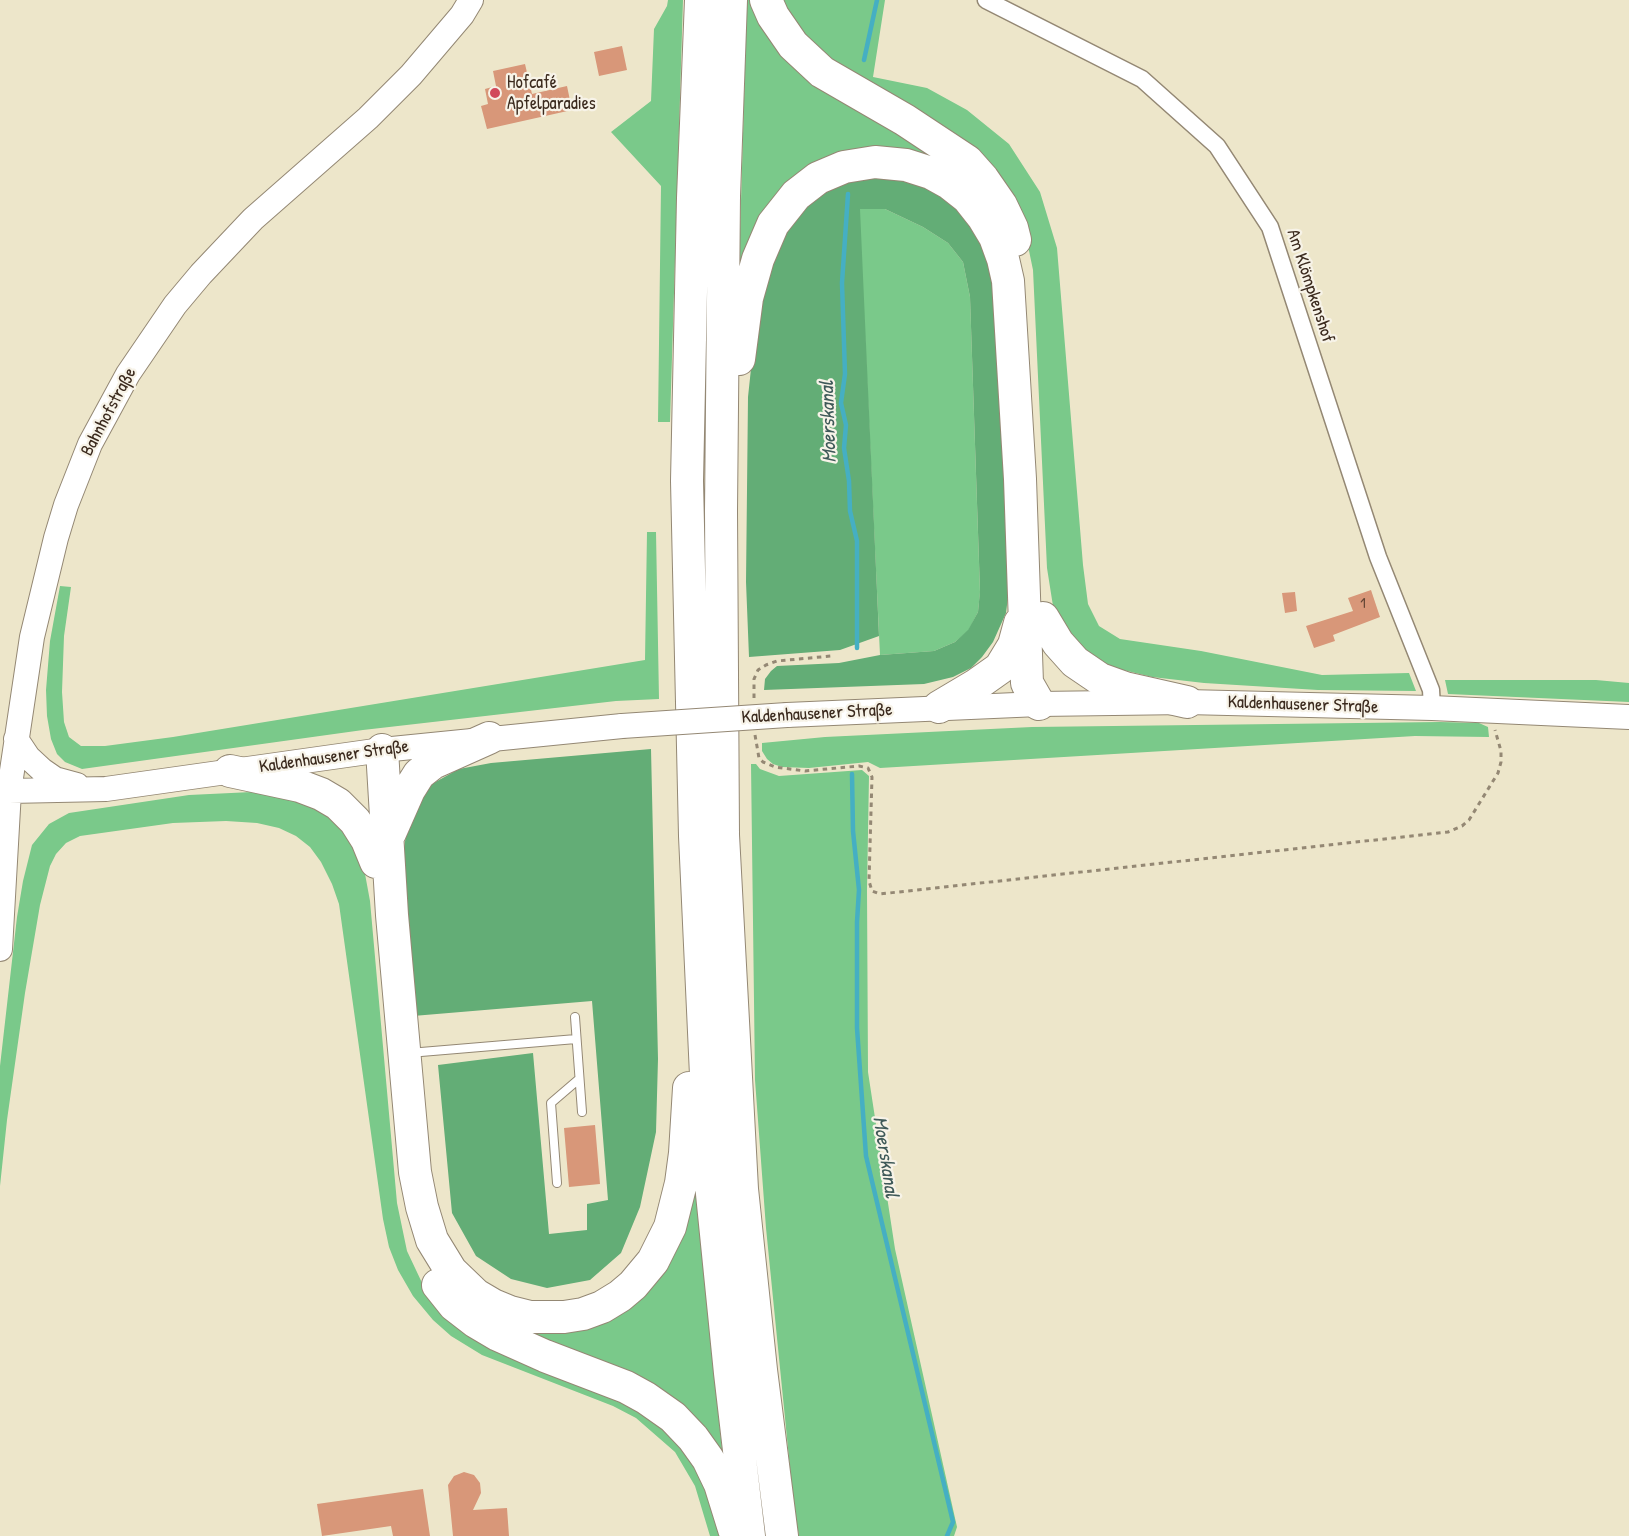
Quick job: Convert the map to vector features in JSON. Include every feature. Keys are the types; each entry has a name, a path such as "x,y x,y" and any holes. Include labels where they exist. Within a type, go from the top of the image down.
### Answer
{"highway":[{"path":"701,0 693,198 687,481 698,928 711,1184 730,1373 750,1536"},
{"path":"731,0 724,196 721,512 723,835 742,1177 761,1370 782,1536"},
{"path":"766,0 773,16 793,45 822,72 967,161 1001,205 1012,228 1021,280 1032,475 1034,610 1027,683 1039,704"},
{"path":"721,512 747,298 758,260 773,224 796,195 818,178 844,167 874,162 906,165 931,173 968,198 983,217 995,237 1008,281 1019,467 1034,610 1075,662 1100,679 1125,688 1187,702"},
{"path":"939,707 1000,668 1034,610"},
{"path":"489,738 433,763 419,774 398,813 382,851 392,915 418,1190 432,1240 451,1271 476,1295 493,1305 530,1317 564,1317 583,1314 602,1307 620,1296 633,1286 653,1261 670,1227 685,1153 689,1087 685,959 698,928"},
{"path":"372,752 382,851 408,1203 418,1246 427,1267 447,1297 476,1322 521,1346 626,1388 646,1398 673,1417 693,1438 708,1460 720,1484 735,1536"},
{"path":"230,771 300,786 321,794 338,804 355,821 367,840 382,851"}],"main road":[{"name":"Bahnhofstraße","path":"0,949 9,791 32,637 45,577 62,516 90,444 128,374 169,313 201,274 253,219 368,118 411,75 462,15 471,0"},
{"name":"Kaldenhausener Straße","path":"9,791 106,789 489,738 787,714 939,707 1187,702 1432,708 1629,717"},
{"path":"16,739 28,757 42,771 55,779 70,784 106,789"}],"street":[{"name":"Am Klömpkenshof","path":"986,0 1142,79 1217,146 1270,227 1378,557 1431,690 1432,708"}],"lane":[{"path":"575,1017 582,1113"},
{"path":"404,1054 576,1039"},
{"path":"557,1183 551,1103 579,1079"}],"path":[{"path":"754,699 754,679 758,670 766,665 777,661 831,656"},
{"path":"755,729 759,758 775,767 805,771 858,766 868,768 872,777 869,881 872,891 880,894 1448,832 1469,820 1498,773 1502,762 1494,728 1493,711"}],"green space":[{"path":"668,0 683,0 670,422 658,422 661,186 611,132 651,101 654,29"},
{"path":"747,0 757,0 968,173 916,160 738,301"},
{"path":"776,0 885,0 873,77 927,88 967,110 1009,144 1040,192 1057,248 1083,565 1088,604 1099,626 1120,639 1201,651 1322,675 1409,673 1416,691 1318,690 1204,683 1152,677 1115,668 1087,654 1064,629 1053,606 1047,568 1033,270 1022,217 828,63"},
{"path":"876,172 946,193 974,226 996,282 1010,581 1006,613 993,642 982,657 971,668 953,677 924,684 764,690 765,679 777,666 839,663 880,655 934,651 955,642 968,630 978,612 980,591 970,297 963,262 948,243 923,227 885,209 860,209 879,636 840,650 749,657 746,582 748,397 764,277 782,232 823,189"},
{"path":"859,209 885,209 923,227 948,243 963,262 970,297 980,592 978,612 968,631 955,642 934,651 880,655"},
{"path":"647,532 656,532 659,699 616,701 363,730 82,769 65,762 57,754 51,739 46,690 50,641 60,586 71,587 64,636 62,692 64,722 69,737 81,746 105,746 173,737 645,660"},
{"path":"1445,680 1596,680 1629,683 1629,702 1448,694"},
{"path":"1479,723 1488,727 1489,737 1415,736 880,768 868,762 809,768 782,767 773,764 762,751 762,743 825,737 1032,727"},
{"path":"651,749 658,1059 656,1132 640,1207 621,1253 590,1280 547,1288 511,1279 476,1256 452,1213 438,1065 533,1053 549,1234 587,1230 587,1204 608,1200 592,1001 413,1016 401,869 407,828 430,785 459,769 491,763"},
{"path":"751,764 756,764 760,769 779,776 862,770 869,776 868,1072 895,1249 957,1527 954,1536 799,1536 794,1508 766,1228 755,1080"},
{"path":"252,792 277,794 308,801 341,824 363,863 370,901 397,1203 407,1251 424,1287 597,1388 659,1421 703,1475 721,1536 710,1536 695,1486 675,1452 636,1418 613,1406 482,1355 451,1336 433,1320 413,1296 398,1270 389,1247 383,1219 339,904 321,862 310,847 296,836 279,828 257,823 226,821 173,823 80,836 66,843 56,854 50,866 40,905 25,993 0,1186 0,1066 17,917 32,845 49,824 69,813 189,795"},
{"path":"693,1147 725,1477 714,1459 537,1347 471,1298 612,1307"}],"building":[{"path":"622,46 627,70 599,76 594,52"},
{"path":"525,64 532,94 567,86 572,110 487,129 481,106 488,104 485,89 496,86 493,71"},
{"path":"1371,590 1380,617 1333,635 1335,641 1314,648 1306,626 1353,611 1348,598"},
{"path":"1295,592 1297,611 1285,613 1282,593"},
{"path":"595,1125 600,1184 569,1187 564,1128"},
{"path":"464,1472 474,1475 480,1483 481,1493 473,1510 507,1508 509,1536 453,1536 448,1485 454,1476"},
{"path":"423,1489 430,1536 393,1536 391,1526 322,1536 317,1504"}],"waterway":[{"name":"Moerskanal","path":"864,60 877,0"},
{"name":"Moerskanal","path":"848,194 842,283 845,374 841,403 846,425 844,448 849,481 850,511 857,541 857,648"},
{"name":"Moerskanal","path":"852,774 853,831 859,890 857,1028 866,1156 953,1522 947,1536"}],"place":[{"name":"Hofcafé Apfelparadies","path":"495,93"}]}
